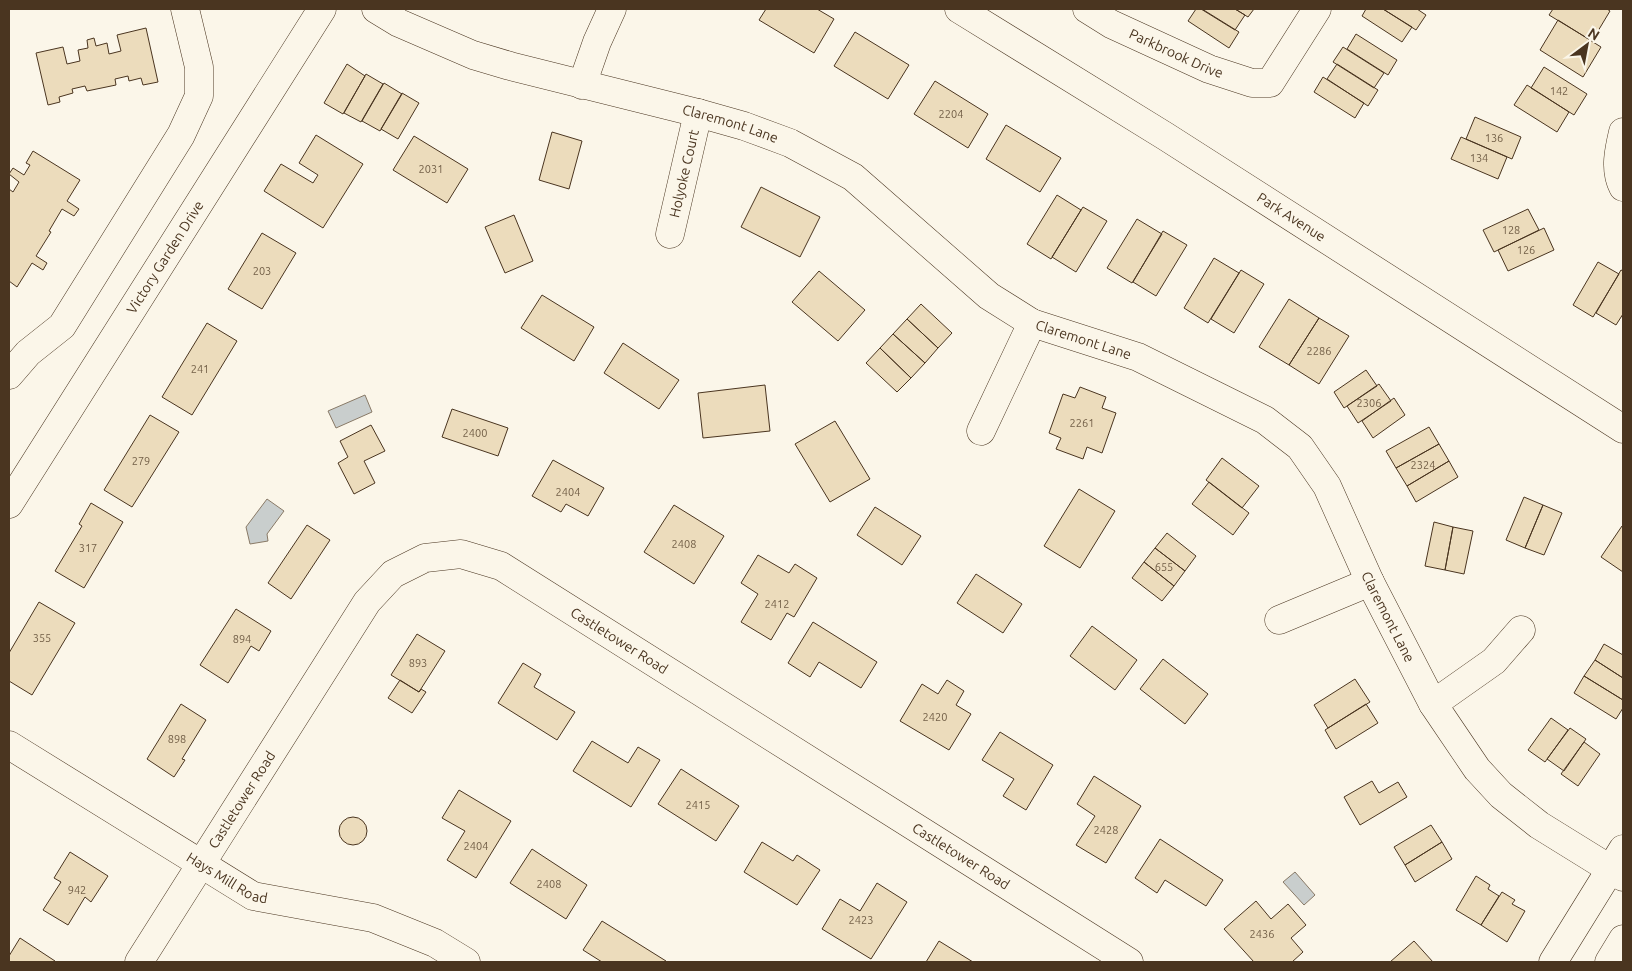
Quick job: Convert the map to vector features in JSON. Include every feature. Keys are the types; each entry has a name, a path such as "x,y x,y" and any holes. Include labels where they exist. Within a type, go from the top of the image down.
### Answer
{"street":[{"path":"9,375 28,353 62,326 181,135 199,96 199,67 185,9"},
{"name":"Victory Garden Drive","path":"9,504 322,9"},
{"name":"Claremont Lane","path":"376,9 399,23 473,55 582,85 698,113 744,126 790,143 853,177 989,296 1032,323 1138,357 1265,420 1300,447 1327,486 1370,582 1433,704 1477,769 1501,796 1539,825 1619,865"},
{"path":"582,85 597,42 612,9"},
{"name":"Park Avenue","path":"959,9 1174,142 1623,428"},
{"name":"Parkbrook Drive","path":"1087,9 1111,24 1209,69 1252,83 1270,83 1317,9"},
{"name":"Holyoke Court","path":"670,234 698,113"},
{"path":"1623,132 1617,153 1620,182 1623,187"},
{"path":"981,431 1032,323"},
{"name":"Castletower Road","path":"139,962 367,602 393,574 426,558 460,554 501,566 1129,962"},
{"path":"1279,620 1370,582"},
{"path":"1433,704 1494,661 1521,630"},
{"name":"Hays Mill Road","path":"9,745 253,896 373,918 435,943 466,962"},
{"path":"1553,962 1619,865"},
{"path":"1609,962 1623,939"}],"shaded area":[{"path":"365,395 372,412 336,428 328,411"},
{"path":"267,499 284,511 267,534 268,541 250,544 246,527"},
{"path":"1295,872 1315,895 1304,905 1283,882"}],"building":[{"path":"766,9 817,9 834,19 814,53 759,20"},
{"path":"1196,9 1202,9 1239,32 1229,48 1188,21"},
{"path":"1201,9 1235,9 1245,15 1235,30"},
{"path":"1235,9 1254,9 1248,17"},
{"path":"1366,9 1383,9 1412,27 1402,42 1362,16"},
{"path":"1383,9 1417,9 1426,15 1416,30"},
{"path":"1553,9 1607,9 1610,11 1592,41 1549,15"},
{"path":"1558,20 1601,47 1583,77 1540,50"},
{"path":"146,28 158,82 143,85 141,78 129,81 128,76 115,79 116,85 87,91 85,86 72,89 73,93 59,97 60,102 48,105 36,53 63,47 67,64 80,61 78,50 88,48 87,40 94,38 96,46 107,43 109,54 121,51 117,35"},
{"path":"855,32 909,65 888,99 834,66"},
{"path":"1356,34 1397,60 1388,75 1347,49"},
{"path":"1343,47 1384,73 1374,88 1333,62"},
{"path":"347,64 365,76 343,114 324,103"},
{"path":"1337,64 1378,90 1368,106 1327,79"},
{"path":"1544,67 1587,94 1574,115 1531,88"},
{"path":"366,74 383,84 361,122 344,113"},
{"path":"1323,77 1364,103 1355,118 1314,92"},
{"path":"935,81 988,114 968,148 914,114"},
{"path":"384,83 402,94 380,131 362,121"},
{"path":"1527,85 1569,112 1557,132 1514,105"},
{"path":"402,93 419,103 398,139 381,129"},
{"path":"1475,117 1521,137 1512,159 1466,139"},
{"path":"1006,125 1061,158 1040,192 986,159"},
{"path":"552,132 582,141 569,189 539,180"},
{"path":"316,135 363,164 323,228 264,191 281,164 313,183 318,175 299,163"},
{"path":"414,136 468,169 447,203 393,170"},
{"path":"1461,137 1507,157 1498,179 1451,159"},
{"path":"33,151 80,180 67,201 79,209 74,216 62,209 49,231 51,232 36,256 47,263 43,270 32,263 17,287 9,281 9,189 13,192 19,182 9,174 13,168 24,175 30,165 26,163"},
{"path":"761,187 820,217 800,257 741,227"},
{"path":"1057,195 1081,210 1051,259 1027,244"},
{"path":"1083,207 1107,221 1076,272 1052,257"},
{"path":"1528,209 1539,230 1494,252 1483,230"},
{"path":"514,215 533,261 505,273 485,227"},
{"path":"1137,219 1162,234 1132,283 1107,268"},
{"path":"1544,228 1554,250 1508,271 1498,250"},
{"path":"1163,231 1187,245 1156,296 1133,282"},
{"path":"262,233 296,253 262,309 228,289"},
{"path":"1214,258 1239,273 1208,323 1184,308"},
{"path":"1598,262 1619,274 1593,317 1573,305"},
{"path":"1241,270 1264,284 1234,333 1211,319"},
{"path":"1621,270 1623,271 1623,314 1616,325 1596,313"},
{"path":"819,271 865,310 838,341 792,302"},
{"path":"542,295 594,327 574,361 521,328"},
{"path":"1289,299 1319,318 1289,365 1259,347"},
{"path":"921,304 952,333 938,348 907,319"},
{"path":"1319,318 1349,336 1319,384 1289,365"},
{"path":"907,319 938,348 925,363 893,334"},
{"path":"207,323 237,341 192,415 162,397"},
{"path":"893,334 925,363 911,378 880,348"},
{"path":"623,343 679,380 659,409 604,373"},
{"path":"880,348 911,378 897,392 866,363"},
{"path":"1366,370 1377,386 1344,408 1334,392"},
{"path":"1379,384 1391,401 1358,423 1347,406"},
{"path":"765,385 770,431 703,438 698,393"},
{"path":"1080,387 1106,397 1102,408 1116,413 1102,453 1087,447 1083,459 1056,449 1061,438 1049,433 1063,394 1075,398"},
{"path":"1394,398 1405,415 1373,438 1362,421"},
{"path":"452,409 508,428 498,456 442,437"},
{"path":"150,415 179,432 132,507 104,490"},
{"path":"835,421 870,479 830,502 795,444"},
{"path":"371,425 385,451 364,461 375,483 354,494 338,463 348,457 340,441"},
{"path":"1429,427 1439,444 1396,468 1386,451"},
{"path":"1439,444 1449,461 1407,486 1396,468"},
{"path":"1222,458 1259,486 1242,508 1206,480"},
{"path":"553,460 604,488 588,516 566,504 561,512 532,496"},
{"path":"1449,461 1458,477 1416,502 1407,486"},
{"path":"1209,482 1249,513 1233,535 1192,504"},
{"path":"1079,489 1115,511 1080,568 1044,546"},
{"path":"1524,497 1543,505 1525,548 1506,540"},
{"path":"91,503 123,522 84,588 55,571 82,526 79,524"},
{"path":"674,505 724,536 694,584 644,552"},
{"path":"1543,505 1562,513 1544,555 1525,548"},
{"path":"875,507 921,536 902,565 857,535"},
{"path":"1434,522 1453,527 1445,570 1425,566"},
{"path":"307,525 330,540 291,599 268,583"},
{"path":"1623,526 1623,572 1601,557"},
{"path":"1453,527 1473,531 1464,574 1445,570"},
{"path":"1167,533 1196,556 1185,571 1155,548"},
{"path":"1155,548 1185,571 1174,586 1144,562"},
{"path":"758,555 789,573 795,564 817,578 794,617 787,613 771,640 741,622 758,594 741,583"},
{"path":"1144,562 1174,586 1162,601 1132,578"},
{"path":"976,574 1022,604 1003,633 957,603"},
{"path":"39,602 75,623 32,695 9,681 9,653"},
{"path":"236,609 271,631 259,651 251,646 228,683 200,665"},
{"path":"813,622 877,662 861,688 819,662 810,677 788,663"},
{"path":"1092,626 1137,660 1115,690 1070,656"},
{"path":"417,634 445,651 419,692 391,675"},
{"path":"1604,644 1623,655 1623,678 1595,660"},
{"path":"1163,659 1208,694 1185,724 1140,689"},
{"path":"1595,660 1623,678 1623,700 1584,676"},
{"path":"523,663 541,674 534,687 575,712 557,740 498,703"},
{"path":"1584,676 1623,700 1623,708 1616,719 1574,693"},
{"path":"1355,679 1370,702 1328,728 1314,705"},
{"path":"400,680 419,692 421,689 426,692 412,713 388,698"},
{"path":"947,680 964,691 956,705 971,714 949,750 900,721 922,684 938,694"},
{"path":"181,704 206,720 182,759 185,760 174,777 147,759"},
{"path":"1366,704 1378,723 1336,749 1325,730"},
{"path":"1551,718 1568,730 1545,762 1528,750"},
{"path":"1570,728 1586,739 1564,771 1547,759"},
{"path":"1000,732 1053,765 1026,810 1003,796 1014,779 982,760"},
{"path":"592,741 628,763 638,747 660,760 631,807 573,771"},
{"path":"1584,742 1600,754 1578,786 1561,774"},
{"path":"681,769 739,806 716,841 658,804"},
{"path":"1094,776 1141,806 1106,863 1076,845 1095,816 1077,804"},
{"path":"1372,781 1379,793 1398,782 1407,797 1360,825 1344,797"},
{"path":"459,790 511,821 476,878 447,860 465,831 442,818"},
{"path":"353,817 363,821 367,831 363,841 353,845 343,841 339,831 343,821"},
{"path":"1431,825 1442,842 1405,865 1394,847"},
{"path":"1160,839 1223,880 1206,906 1165,880 1157,893 1135,878"},
{"path":"762,842 793,861 797,855 820,870 797,905 744,872"},
{"path":"1442,842 1452,859 1415,882 1405,865"},
{"path":"532,849 587,885 566,919 510,883"},
{"path":"70,852 108,876 91,902 85,897 68,925 43,910 61,882 54,878"},
{"path":"1476,876 1490,885 1488,889 1499,896 1481,925 1456,910"},
{"path":"877,883 907,902 871,959 822,929 840,899 860,911"},
{"path":"1502,892 1515,900 1512,904 1525,911 1507,942 1481,925"},
{"path":"1256,901 1271,919 1288,904 1306,925 1291,938 1303,952 1292,962 1254,962 1224,929"},
{"path":"602,921 666,961 602,962 583,950"},
{"path":"20,938 55,961 9,962 9,956"},
{"path":"939,941 973,962 926,962"},
{"path":"1414,941 1433,962 1390,962"}]}
